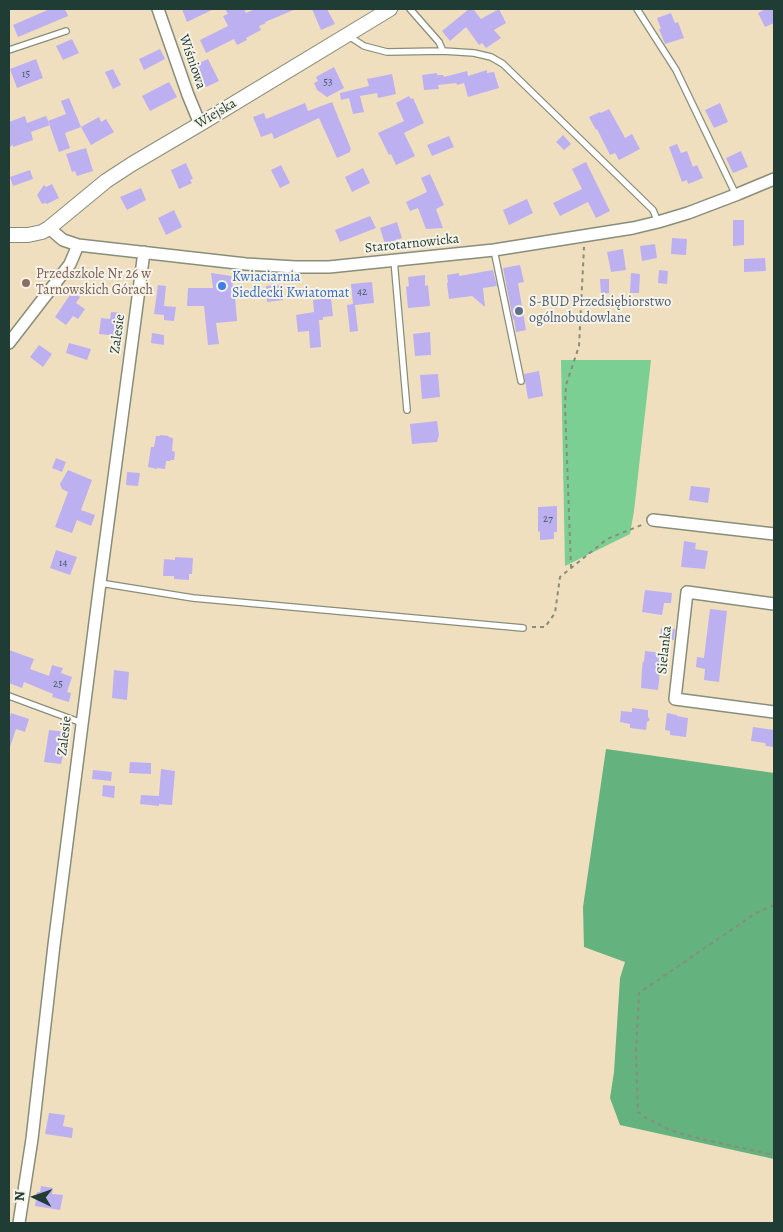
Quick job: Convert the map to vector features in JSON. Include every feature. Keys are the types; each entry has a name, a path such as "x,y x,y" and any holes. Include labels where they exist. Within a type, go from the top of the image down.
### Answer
{"street":[{"name":"Wiśniowa","path":"158,9 200,124"},
{"name":"Wiejska","path":"49,228 106,181 132,164 390,9"},
{"name":"Starotarnowicka","path":"49,228 64,240 78,244 246,264 295,267 328,266 494,250 658,222 688,213 774,179"},
{"path":"9,235 28,235 42,232 49,228"},
{"path":"9,342 70,264 78,244"},
{"name":"Zalesie","path":"19,1223 32,1139 55,935 144,252"},
{"path":"653,520 774,534"},
{"name":"Sielanka","path":"774,604 687,592 675,699 774,712"}],"lane":[{"path":"410,9 439,42 443,51"},
{"path":"637,9 676,70 736,195"},
{"path":"9,50 66,30"},
{"path":"346,35 364,46 387,52 443,51 474,53 491,57 503,64 653,210 658,222"},
{"path":"494,250 521,381"},
{"path":"394,260 407,410"},
{"path":"100,583 193,598 523,628"},
{"path":"9,696 82,723"}],"path":[{"path":"571,568 566,385 579,346 584,236"},
{"path":"523,628 545,627 555,613 560,577 607,539 653,520"},
{"path":"774,904 756,913 639,993 636,1052 638,1112 646,1118 670,1130 693,1137 774,1155"}],"green space":[{"path":"561,360 651,360 630,534 565,566"},
{"path":"606,749 774,773 774,1159 620,1125 610,1098 614,1072 620,978 625,962 584,947 583,907"}],"building":[{"path":"50,9 65,9 68,16 18,37 13,25"},
{"path":"182,9 214,9 187,22"},
{"path":"225,9 244,9 246,13 255,9 296,9 265,22 259,26 261,30 237,45 234,39 206,53 200,40 228,26 223,16 228,14"},
{"path":"312,9 327,9 335,24 321,30"},
{"path":"469,9 473,9 481,19 499,9 506,23 494,30 501,38 486,48 482,43 479,45 466,27 450,41 442,31"},
{"path":"766,9 774,9 774,23 765,27 758,13"},
{"path":"671,13 675,23 678,22 684,38 665,44 657,18"},
{"path":"72,39 79,53 63,60 56,46"},
{"path":"160,49 165,59 144,70 139,59"},
{"path":"36,59 43,78 17,88 10,69"},
{"path":"208,59 219,81 206,87 195,65"},
{"path":"334,67 344,88 327,97 317,90 314,83 318,81 316,77"},
{"path":"113,69 121,85 113,89 105,72"},
{"path":"487,70 487,73 494,72 499,88 468,97 464,83 438,85 439,89 424,90 422,75 437,73 437,75 443,75 444,77 467,71 468,76"},
{"path":"392,74 396,94 378,98 377,93 360,96 364,112 353,114 349,98 341,100 340,93 369,86 367,79"},
{"path":"169,82 177,97 150,111 142,96"},
{"path":"409,96 411,99 413,98 424,123 404,133 415,156 396,165 378,133 404,121 396,103"},
{"path":"69,98 81,127 65,133 70,148 59,152 48,121 66,114 61,101"},
{"path":"332,102 351,149 350,152 337,158 319,118 274,139 272,133 261,137 253,117 264,113 266,119 305,103 308,111"},
{"path":"720,103 728,122 714,128 705,110"},
{"path":"609,109 625,138 632,134 640,149 619,160 615,153 610,155 589,117"},
{"path":"25,116 27,123 46,116 50,125 31,132 33,140 9,147 9,122"},
{"path":"99,117 101,122 106,119 114,132 91,145 81,127"},
{"path":"563,135 571,144 564,150 556,142"},
{"path":"449,136 454,147 432,156 427,145"},
{"path":"677,144 681,153 687,151 693,167 697,165 703,178 688,184 687,180 682,182 669,147"},
{"path":"86,148 93,171 77,176 75,171 72,172 66,154"},
{"path":"741,151 748,167 733,173 726,158"},
{"path":"586,162 610,211 596,218 588,202 560,216 553,203 582,189 572,169"},
{"path":"186,163 193,179 190,180 192,183 179,189 171,170"},
{"path":"281,165 290,183 280,188 271,170"},
{"path":"363,168 370,183 352,192 345,177"},
{"path":"30,170 33,179 13,186 10,177"},
{"path":"430,174 444,205 436,209 443,228 426,229 418,208 410,211 406,202 427,192 421,178"},
{"path":"52,184 59,198 47,204 42,204 37,195 44,185 46,187"},
{"path":"141,188 146,200 127,210 120,197"},
{"path":"527,199 533,213 509,225 503,210"},
{"path":"174,210 182,227 166,235 158,218"},
{"path":"370,216 376,228 340,242 335,230"},
{"path":"733,220 744,220 744,245 733,246"},
{"path":"397,222 402,238 385,244 380,228"},
{"path":"672,238 687,239 686,255 671,254"},
{"path":"655,244 657,258 642,261 640,246"},
{"path":"623,249 626,270 611,272 607,252"},
{"path":"765,258 766,271 744,272 744,259"},
{"path":"520,265 524,282 518,283 526,330 516,332 503,268"},
{"path":"493,270 497,286 483,288 485,307 472,296 449,299 447,275 459,273 459,276"},
{"path":"659,270 668,271 667,284 658,283"},
{"path":"211,273 231,276 237,321 216,323 219,344 208,345 204,306 187,306 188,288 213,288"},
{"path":"631,273 640,274 639,293 630,293"},
{"path":"425,275 425,286 428,285 430,306 408,308 406,287 409,286 408,277"},
{"path":"600,279 609,279 609,293 601,294"},
{"path":"372,282 374,303 355,305 358,331 350,332 347,305 353,304 351,284"},
{"path":"158,285 166,286 164,306 176,307 174,321 164,320 164,315 154,314"},
{"path":"282,285 283,300 267,302 266,286"},
{"path":"72,292 80,297 76,303 85,309 78,319 73,316 66,325 55,317"},
{"path":"331,298 333,316 323,317 323,320 319,320 321,347 310,348 309,331 298,332 296,315 314,312 313,300"},
{"path":"111,312 123,313 120,336 99,334 101,318 110,319"},
{"path":"430,332 431,355 415,356 413,334"},
{"path":"152,333 164,335 164,345 151,343"},
{"path":"69,343 91,349 87,360 66,353"},
{"path":"39,345 52,354 43,367 30,357"},
{"path":"539,371 543,396 528,399 524,374"},
{"path":"438,374 440,397 422,399 420,375"},
{"path":"437,421 439,435 437,442 412,444 410,424"},
{"path":"156,436 173,438 172,451 175,452 174,460 166,461 165,469 148,467 151,447 154,447"},
{"path":"56,458 66,462 62,472 52,468"},
{"path":"68,470 92,480 81,510 95,515 91,526 77,520 72,533 55,527 68,492 62,489 60,484"},
{"path":"127,472 140,473 138,486 126,485"},
{"path":"691,486 710,488 708,503 689,500"},
{"path":"557,506 557,532 554,532 554,539 540,540 540,531 538,532 538,507"},
{"path":"684,541 696,543 695,549 708,551 705,569 681,567"},
{"path":"56,550 77,557 70,575 50,568"},
{"path":"175,557 193,558 192,574 189,574 189,580 174,579 174,576 163,576 164,559 175,560"},
{"path":"645,590 672,593 671,603 664,603 662,615 642,612"},
{"path":"710,609 727,611 719,682 704,680 705,669 696,667 697,657 704,658"},
{"path":"661,628 675,629 674,640 660,638"},
{"path":"9,650 34,659 30,669 49,676 52,665 63,668 61,673 72,677 67,692 71,693 69,702 52,697 53,694 24,682 22,688 9,683"},
{"path":"645,651 662,653 658,690 641,688"},
{"path":"114,670 129,672 127,700 112,698"},
{"path":"632,708 648,710 650,720 647,722 646,730 630,728 630,724 620,722 621,711 632,712"},
{"path":"11,713 29,719 25,732 16,729 9,747 9,720"},
{"path":"667,713 688,718 686,737 670,735 670,731 665,730"},
{"path":"753,727 774,730 774,747 766,746 765,743 751,741"},
{"path":"49,730 66,732 65,755 63,755 61,764 44,762"},
{"path":"130,762 151,763 151,774 129,773"},
{"path":"161,769 175,771 172,805 140,804 141,795 159,796"},
{"path":"93,770 112,772 111,781 92,779"},
{"path":"103,785 115,786 114,798 102,796"},
{"path":"49,1113 65,1115 63,1126 73,1128 72,1138 45,1134"},
{"path":"41,1186 53,1188 52,1194 63,1195 60,1210 35,1206 37,1192 40,1192"}],"place":[{"name":"Przedszkole Nr 26 w Tarnowskich Górach","path":"26,283"},
{"name":"Kwiaciarnia Siedlecki Kwiatomat","path":"222,286"},
{"name":"S-BUD Przedsiębiorstwo ogólnobudowlane","path":"519,311"}]}
